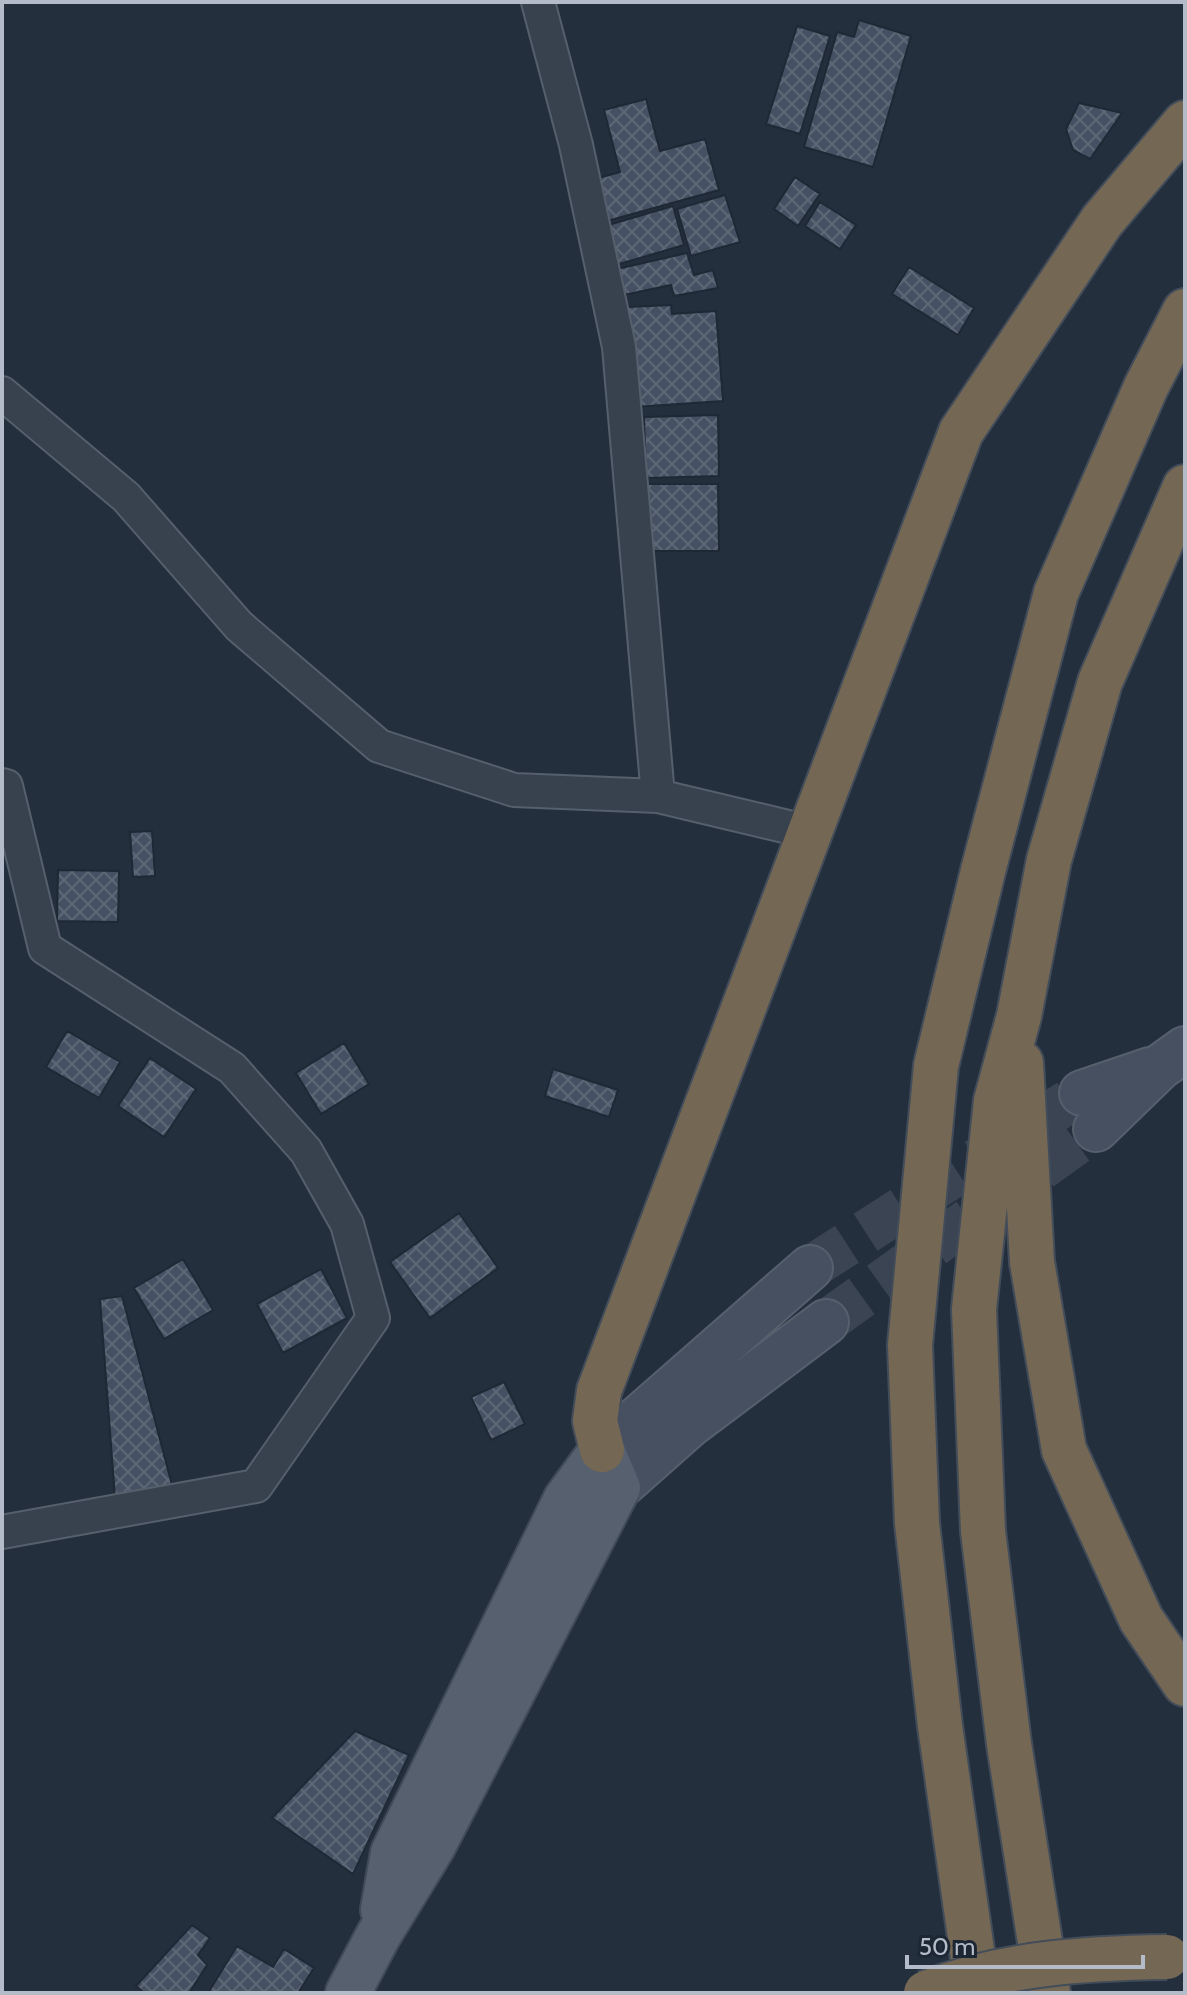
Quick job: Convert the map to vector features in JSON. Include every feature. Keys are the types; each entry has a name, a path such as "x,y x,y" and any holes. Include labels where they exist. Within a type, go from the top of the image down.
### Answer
{"highway":[{"path":"610,1469 595,1421 599,1391 961,432 1102,221 1185,123"},
{"path":"978,1993 940,1726 917,1523 910,1345 936,1066 1056,593 1146,387 1185,311"},
{"path":"1048,1993 1009,1744 983,1531 974,1309 996,1101 1019,1016 1049,860 1100,682 1185,487"},
{"path":"1019,1016 1032,1262 1064,1450 1141,1619 1185,1684"},
{"path":"926,1993 1003,1971 1089,1958 1176,1958"}],"main road":[{"path":"1089,1111 1172,1058"},
{"path":"610,1469 810,1268"},
{"path":"348,1993 378,1936 393,1853 566,1499 610,1469 689,1425 826,1322"}],"street":[{"path":"538,2 576,145 619,347 658,796"},
{"path":"2,393 126,497 239,626 379,746 514,790 658,796 809,832"},
{"path":"2,785 6,786 45,948 232,1068 306,1151 347,1224 373,1318 256,1486 2,1532"}],"building":[{"path":"859,20 911,36 873,167 804,147 837,32 854,37"},
{"path":"797,26 830,36 800,134 766,124"},
{"path":"646,99 660,151 705,139 719,190 607,221 595,179 620,172 604,110"},
{"path":"1079,103 1122,113 1090,159 1073,150 1066,129"},
{"path":"795,177 820,194 798,226 774,209"},
{"path":"725,195 740,242 691,256 677,209"},
{"path":"820,202 856,225 840,249 805,226"},
{"path":"673,206 684,245 616,265 605,226"},
{"path":"687,253 694,275 713,270 718,288 674,296 671,285 624,295 617,269"},
{"path":"909,267 974,308 958,335 892,294"},
{"path":"671,305 672,314 716,311 723,401 634,407 627,307"},
{"path":"718,415 719,476 646,478 644,417"},
{"path":"648,484 718,484 719,551 648,551"},
{"path":"152,831 155,876 133,877 130,832"},
{"path":"58,870 119,871 118,922 57,921"},
{"path":"67,1031 120,1062 99,1098 46,1067"},
{"path":"344,1043 369,1084 321,1114 296,1073"},
{"path":"150,1058 196,1089 164,1137 118,1106"},
{"path":"553,1069 618,1090 609,1117 545,1096"},
{"path":"459,1213 498,1268 430,1318 390,1262"},
{"path":"183,1259 213,1310 164,1339 134,1288"},
{"path":"321,1269 347,1318 283,1353 257,1304"},
{"path":"122,1296 172,1485 115,1498 100,1299"},
{"path":"504,1382 525,1424 491,1440 471,1397"},
{"path":"355,1731 409,1755 353,1874 272,1818"},
{"path":"192,1925 210,1938 198,1955 207,1965 189,1993 144,1993 136,1986"},
{"path":"237,1946 273,1967 284,1949 314,1968 298,1993 208,1993"}],"tunnel":[{"path":"810,1268 1082,1093"},
{"path":"826,1322 1096,1129"}]}
